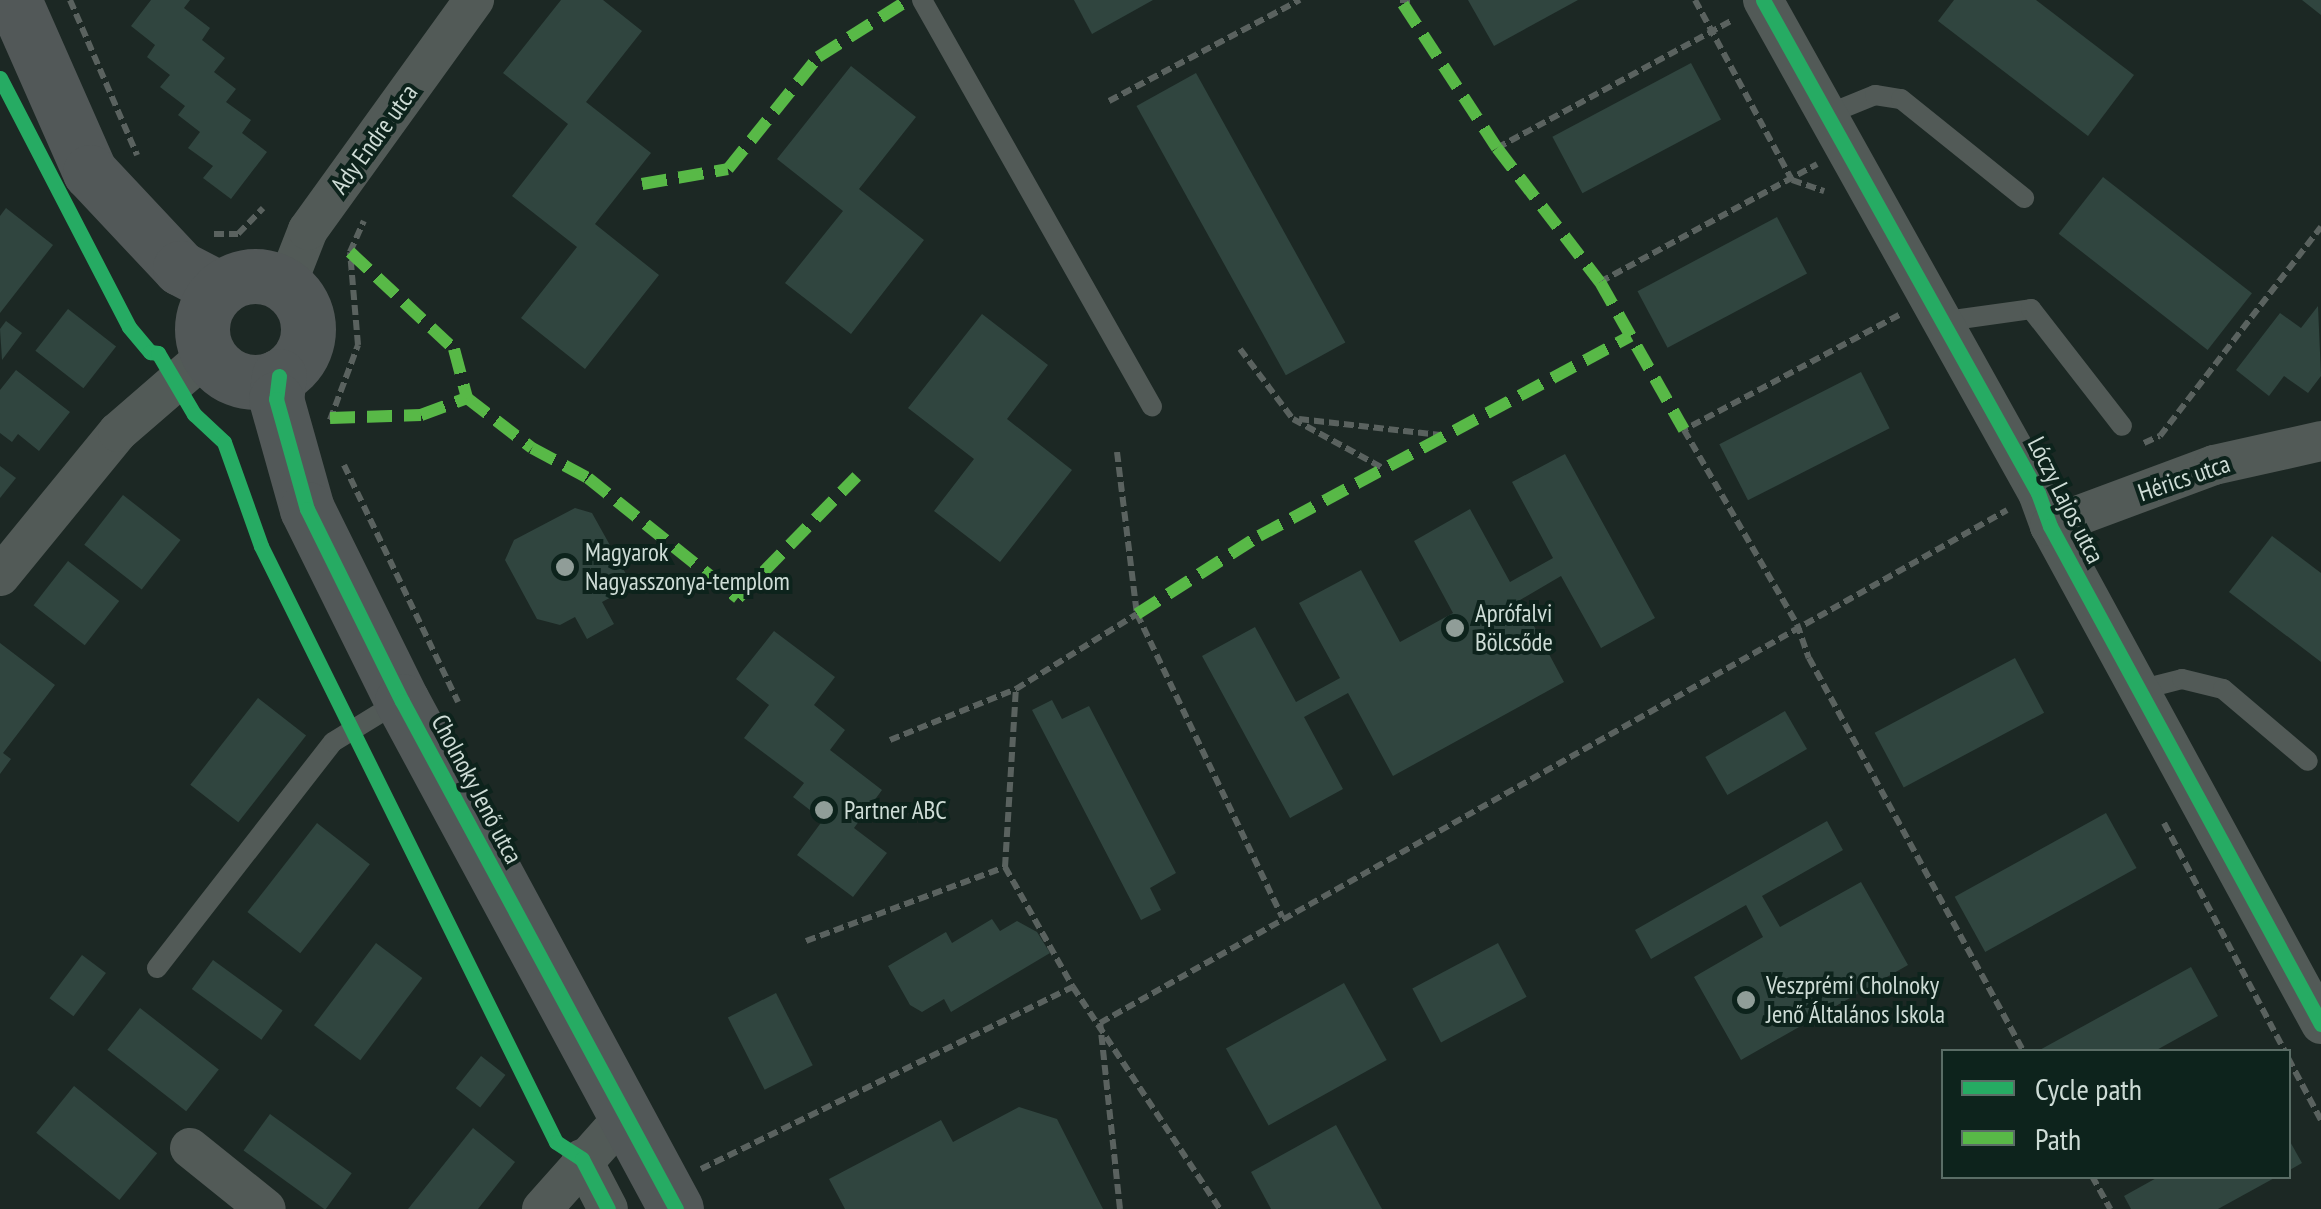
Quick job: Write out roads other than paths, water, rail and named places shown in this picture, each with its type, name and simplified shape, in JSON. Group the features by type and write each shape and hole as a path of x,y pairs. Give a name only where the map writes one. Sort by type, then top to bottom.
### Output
{"street":[{"path":"14,0 90,172 180,268 220,289"},
{"name":"Ady Endre utca","path":"286,286 308,230 474,0"},
{"name":"Lóczy Lajos utca","path":"1764,2 1834,131 1916,319 2027,514 2139,690 2321,1024"},
{"path":"253,276 286,286 306,315 308,333 304,350 279,376 232,376 208,354 204,313 220,289 253,276"},
{"path":"0,576 118,432 208,354"},
{"name":"Cholnoky Jenő utca","path":"279,376 276,399 308,509 402,701 669,1197"},
{"name":"Hérics utca","path":"2027,514 2321,441"},
{"path":"542,1209 582,1159 625,1116"},
{"path":"190,1148 266,1209"},
{"path":"582,1159 608,1209"}],"lane":[{"path":"922,0 1152,407"},
{"path":"1834,131 1875,94 1900,98 2024,198"},
{"path":"1916,319 2030,309 2122,426"},
{"path":"2139,690 2182,679 2223,690 2308,761"},
{"path":"157,968 333,742 402,701"}],"place":[{"name":"Magyarok Nagyasszonya-templom","path":"565,567"},
{"name":"Aprófalvi Bölcsőde","path":"1455,628"},
{"name":"Partner ABC","path":"824,810"},
{"name":"Veszprémi Cholnoky Jenő Általános Iskola","path":"1746,1000"}]}
